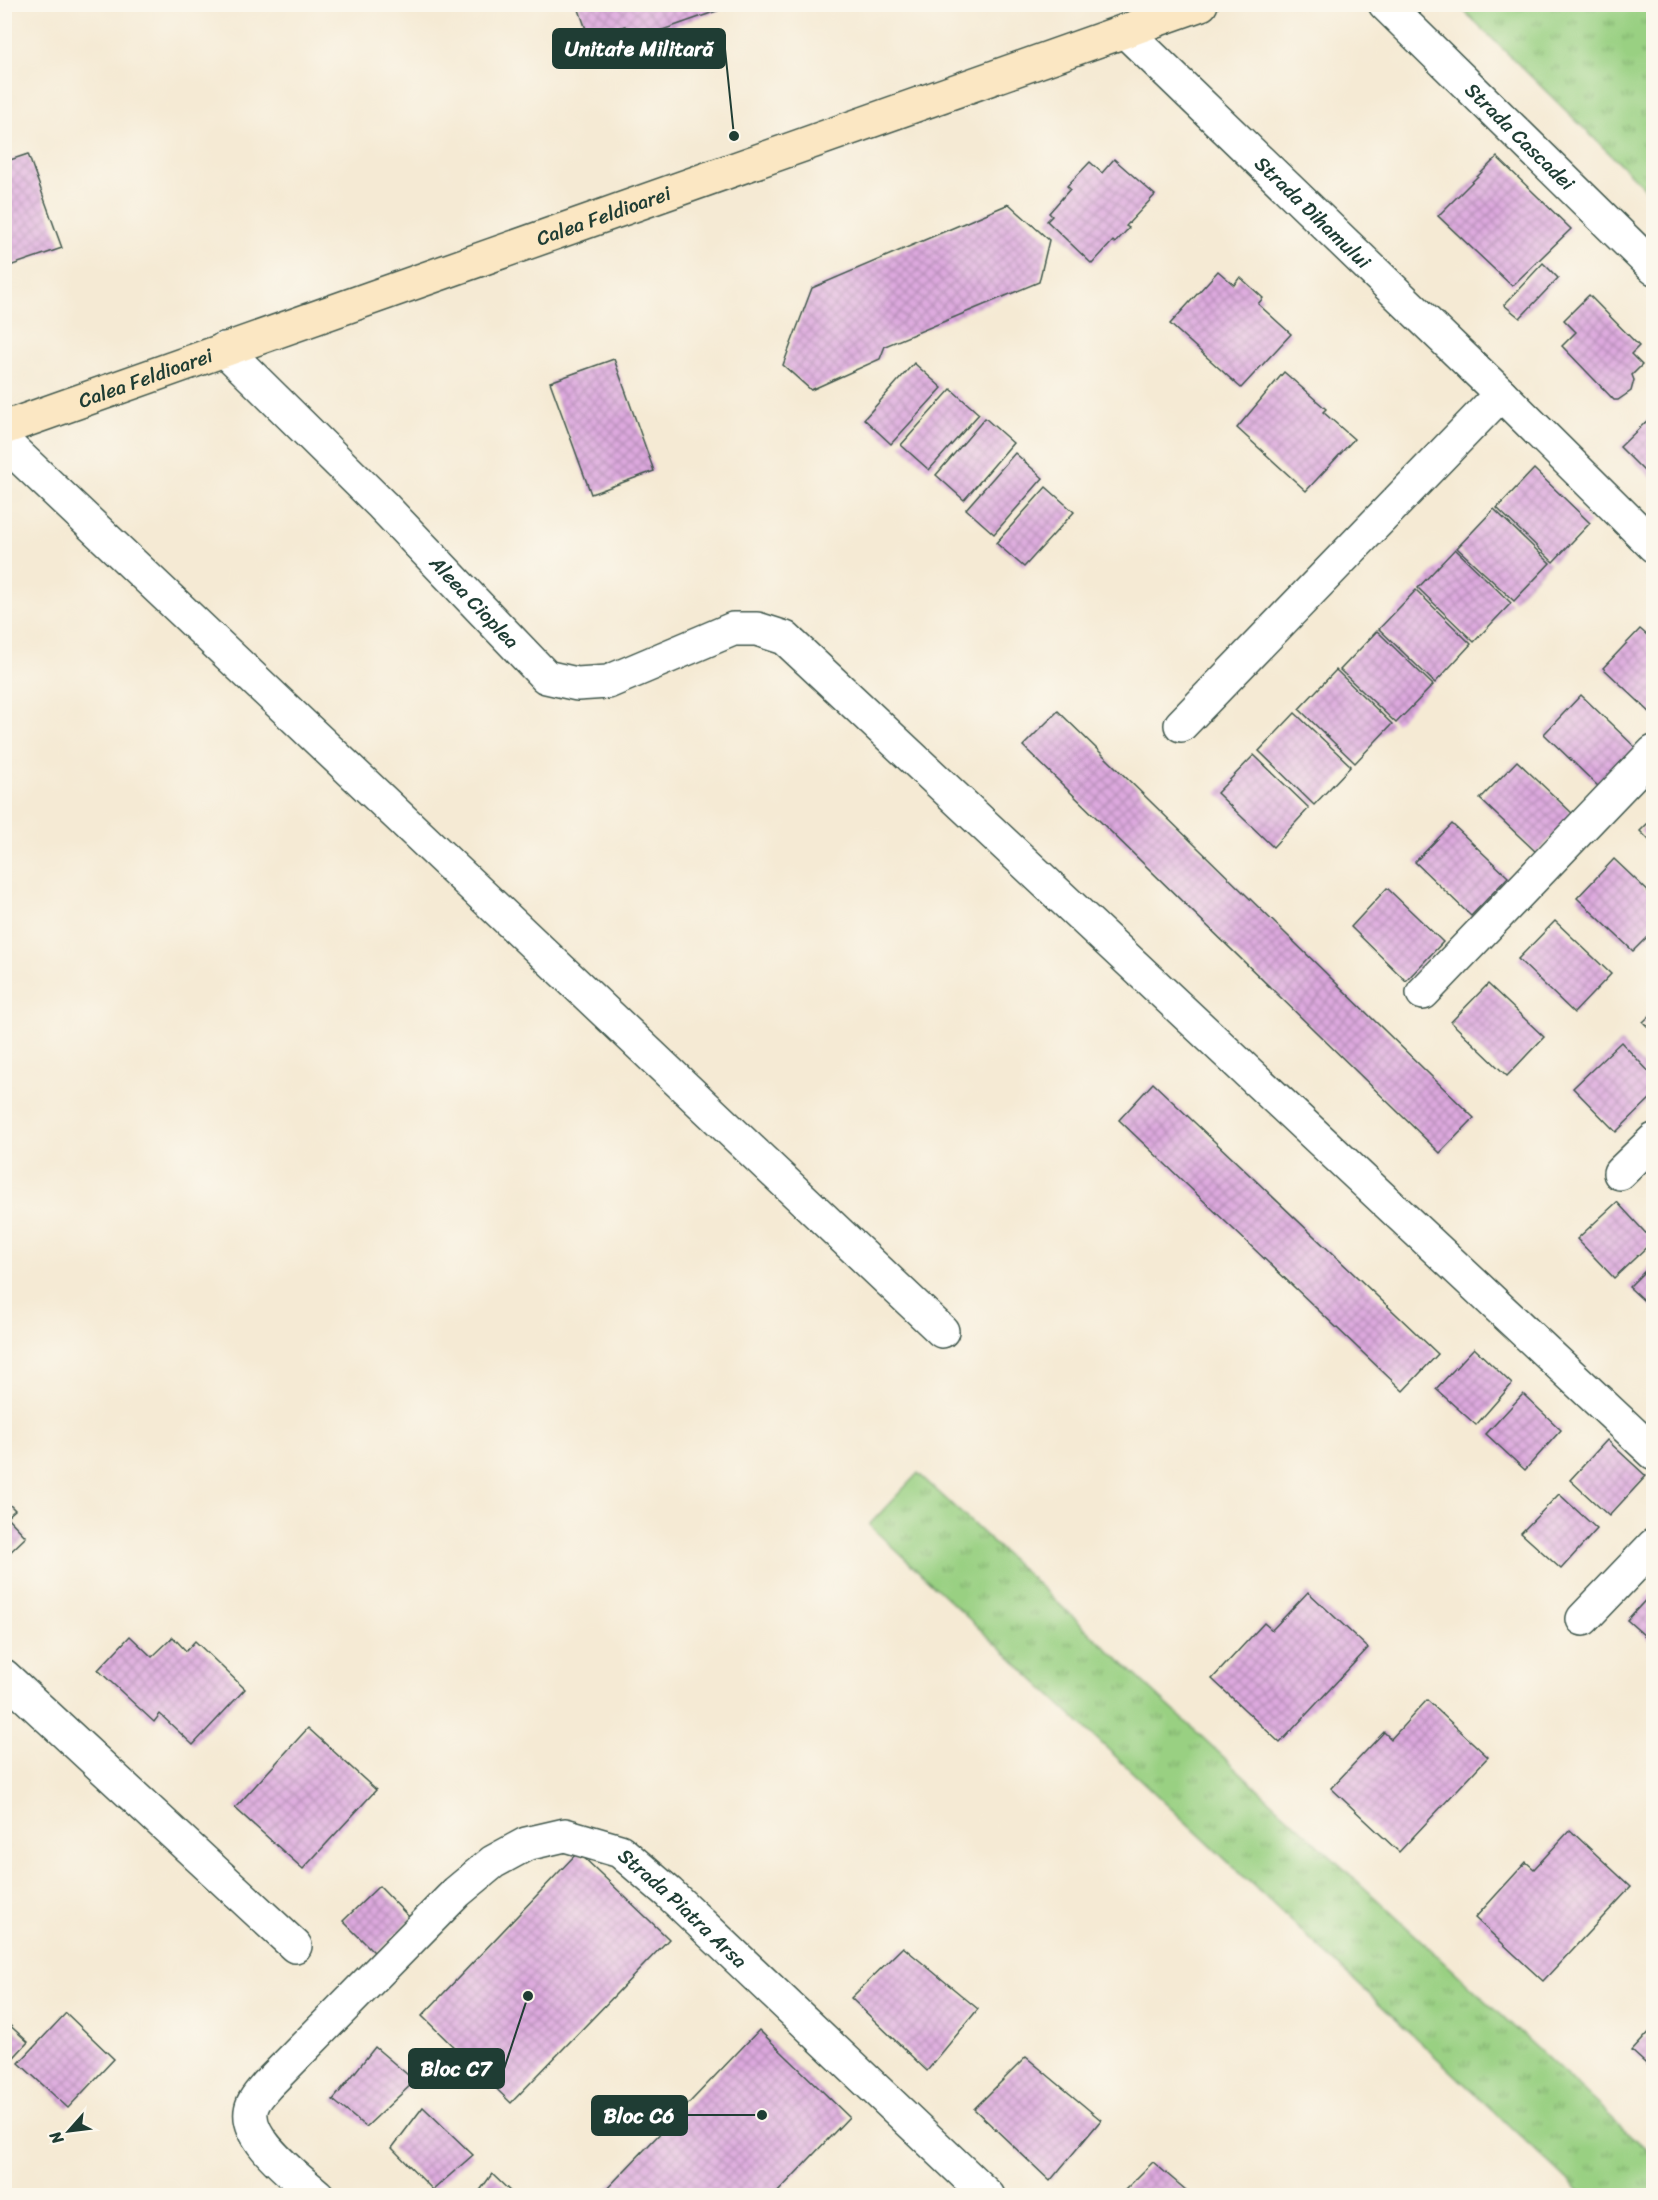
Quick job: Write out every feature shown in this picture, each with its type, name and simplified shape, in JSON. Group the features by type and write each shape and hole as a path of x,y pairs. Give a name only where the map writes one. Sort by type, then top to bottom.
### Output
{"main road":[{"name":"Calea Feldioarei","path":"4,428 1202,4"}],"street":[{"name":"Strada Cascadei","path":"1385,4 1653,268"},
{"name":"Strada Dihamului","path":"1125,31 1501,394 1653,546"},
{"name":"Aleea Cioplea","path":"224,349 382,505 546,677 577,684 608,682 733,628 757,629 785,638 1653,1453"},
{"path":"1181,725 1501,394"},
{"path":"4,442 942,1331"},
{"path":"1423,993 1653,752"},
{"path":"1620,1173 1653,1140"},
{"path":"1583,1619 1653,1545"},
{"path":"4,1676 295,1946"},
{"name":"Strada Piatra Arsa","path":"318,2196 260,2142 252,2124 252,2106 267,2085 457,1892 493,1863 526,1844 565,1835 620,1851 678,1901 988,2196"}],"green space":[{"path":"1458,5 1653,5 1653,196"},
{"path":"918,1473 1653,2156 1653,2195 1583,2195 869,1525"}],"building":[{"path":"577,4 734,5 631,41 625,26 605,33 608,40 592,46"},
{"path":"28,154 62,248 4,268 4,162"},
{"path":"1497,157 1571,229 1512,286 1438,216"},
{"path":"1114,159 1155,195 1126,226 1129,228 1115,243 1113,241 1092,264 1047,221 1052,216 1049,213 1070,189 1067,186 1090,162 1102,173"},
{"path":"1009,204 1049,240 1039,282 885,346 880,359 811,390 783,365 812,288"},
{"path":"1543,263 1558,278 1520,318 1504,305"},
{"path":"1218,271 1234,285 1240,277 1263,298 1258,304 1291,334 1241,388 1170,324"},
{"path":"1589,295 1639,346 1631,354 1642,365 1632,375 1634,380 1631,391 1618,400 1614,400 1562,346 1576,332 1564,320"},
{"path":"614,359 654,471 591,494 550,382"},
{"path":"914,363 942,388 891,444 864,419"},
{"path":"1284,372 1326,409 1323,412 1354,439 1306,491 1237,428"},
{"path":"951,389 979,414 929,470 901,445"},
{"path":"1654,414 1654,481 1620,447"},
{"path":"985,418 1013,443 964,500 936,475"},
{"path":"1015,453 1043,478 994,534 966,509"},
{"path":"1534,469 1590,523 1553,562 1497,508"},
{"path":"1046,487 1074,512 1024,567 996,543"},
{"path":"1494,509 1550,563 1514,601 1457,548"},
{"path":"1455,549 1511,603 1474,642 1418,588"},
{"path":"1416,590 1471,644 1435,683 1379,629"},
{"path":"1640,629 1654,641 1654,716 1603,668"},
{"path":"1377,631 1433,685 1396,723 1340,670"},
{"path":"1336,670 1392,724 1355,763 1299,709"},
{"path":"1581,695 1637,749 1600,788 1544,734"},
{"path":"1058,711 1474,1118 1440,1153 1023,746"},
{"path":"1295,713 1351,766 1314,805 1259,751"},
{"path":"1254,755 1309,808 1273,847 1217,793"},
{"path":"1517,761 1573,814 1537,853 1480,799"},
{"path":"1654,817 1654,845 1640,831"},
{"path":"1452,824 1508,877 1471,916 1415,862"},
{"path":"1614,859 1654,897 1654,930 1633,951 1577,898"},
{"path":"1387,888 1443,942 1406,981 1351,927"},
{"path":"1555,921 1611,974 1574,1013 1518,959"},
{"path":"1488,984 1544,1037 1507,1076 1451,1022"},
{"path":"1654,1012 1654,1033 1643,1022"},
{"path":"1621,1042 1654,1077 1654,1095 1616,1132 1573,1088"},
{"path":"1153,1083 1438,1354 1403,1391 1119,1120"},
{"path":"1617,1202 1653,1241 1614,1278 1577,1239"},
{"path":"1654,1262 1654,1310 1629,1287"},
{"path":"1474,1348 1512,1384 1476,1425 1436,1389"},
{"path":"1523,1394 1561,1430 1525,1470 1486,1434"},
{"path":"1607,1440 1646,1476 1609,1516 1570,1480"},
{"path":"1559,1494 1597,1529 1561,1569 1521,1533"},
{"path":"4,1499 15,1510 7,1517 26,1537 4,1558"},
{"path":"1654,1591 1654,1644 1627,1620"},
{"path":"1308,1592 1368,1648 1280,1743 1212,1679 1264,1623 1272,1630"},
{"path":"130,1636 152,1657 173,1637 186,1651 195,1641 245,1689 193,1745 160,1714 154,1722 98,1670"},
{"path":"1427,1700 1488,1757 1399,1852 1331,1788 1384,1732 1391,1739"},
{"path":"308,1728 376,1790 303,1869 235,1808"},
{"path":"1570,1830 1631,1887 1543,1981 1475,1918 1526,1862 1534,1869"},
{"path":"578,1852 669,1939 511,2103 422,2016"},
{"path":"379,1886 411,1919 376,1954 343,1921"},
{"path":"903,1947 978,2009 927,2071 851,1998"},
{"path":"66,2013 114,2059 68,2108 19,2063"},
{"path":"4,2020 28,2042 4,2068"},
{"path":"1654,2027 1654,2071 1632,2051"},
{"path":"759,2030 849,2117 774,2196 604,2196 602,2194"},
{"path":"375,2047 415,2081 366,2127 333,2100"},
{"path":"1026,2057 1101,2120 1050,2181 974,2109"},
{"path":"423,2107 473,2155 433,2190 392,2148"},
{"path":"1153,2162 1193,2196 1119,2196"},
{"path":"492,2174 515,2196 476,2196"}],"place":[{"name":"Unitate Militară","path":"734,136"},
{"name":"Bloc C7","path":"528,1996"},
{"name":"Bloc C6","path":"762,2115"}]}
